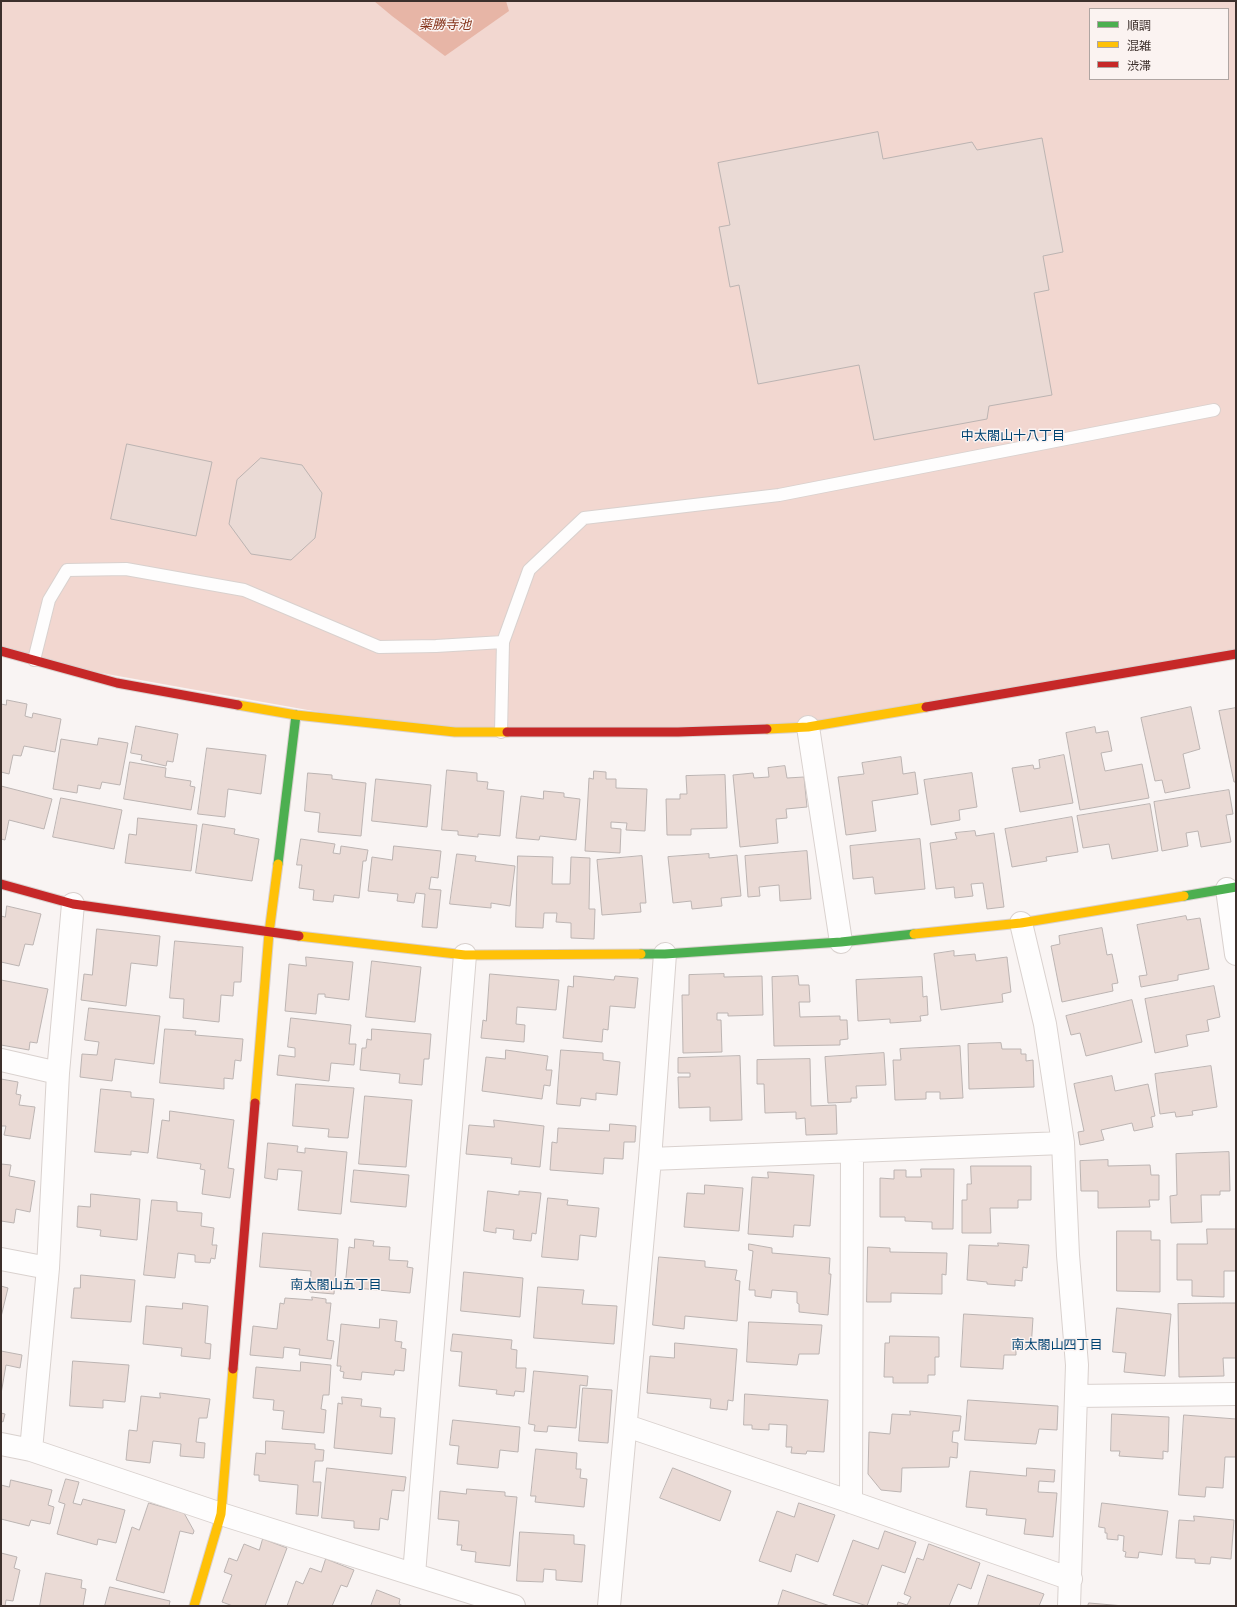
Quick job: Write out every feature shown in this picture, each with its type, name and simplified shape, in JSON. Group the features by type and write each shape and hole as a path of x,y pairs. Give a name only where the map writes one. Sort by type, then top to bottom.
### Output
{"street":[{"path":"1,651 117,683 296,715 455,732 678,732 808,727 1236,654"},
{"path":"194,1606 221,1514 269,933 296,715"},
{"path":"808,727 841,942"},
{"path":"1,884 73,904 269,933 465,955 665,954 841,942 1021,923 1231,888 1236,954"},
{"path":"31,1450 48,1268 58,1073 73,904"},
{"path":"1021,923 1045,1024 1063,1143 1068,1255 1077,1365 1069,1606"},
{"path":"609,1606 627,1426 650,1159 665,954"},
{"path":"414,1574 465,955"},
{"path":"1,1060 58,1073"},
{"path":"650,1159 1063,1143"},
{"path":"851,1502 852,1152"},
{"path":"1,1259 48,1268"},
{"path":"1076,1396 1236,1394"},
{"path":"627,1426 1071,1579"},
{"path":"1,1444 31,1450 221,1514 514,1606"}],"lane":[{"path":"501,732 503,642 529,570 584,518 779,495 1214,410"},
{"path":"34,660 49,600 67,570 126,570 244,590 380,647 436,646 503,642"}],"shaded area":[{"path":"1,1 1236,1 1236,653 802,728 447,735 1,655"}],"water":[{"name":"薬勝寺池","path":"374,1 506,1 509,11 445,56"}],"building":[{"path":"878,132 883,159 972,142 977,150 1042,138 1063,252 1043,256 1049,290 1034,293 1052,395 989,406 987,419 874,440 859,365 758,384 739,285 730,287 719,227 730,225 718,163"},
{"path":"127,444 212,462 196,536 111,519"},
{"path":"261,458 302,465 322,493 315,538 291,560 251,554 229,524 237,480"},
{"path":"7,700 27,704 25,716 32,718 33,713 61,719 55,752 24,746 21,756 13,755 9,774 1,772 1,704 6,705"},
{"path":"1191,707 1200,749 1183,754 1190,788 1165,793 1162,780 1155,781 1141,718"},
{"path":"1236,708 1236,782 1234,782 1219,711"},
{"path":"136,726 178,734 173,762 167,761 166,766 141,760 142,755 131,753"},
{"path":"1095,727 1096,733 1108,731 1112,751 1101,753 1105,771 1142,764 1149,798 1080,810 1066,733"},
{"path":"99,738 128,743 120,785 102,782 100,789 78,785 77,793 53,789 61,739 97,745"},
{"path":"207,748 266,755 261,794 228,789 225,817 198,814"},
{"path":"1064,755 1073,803 1020,812 1012,768 1033,765 1034,769 1040,768 1039,760"},
{"path":"901,757 903,774 915,772 918,794 872,801 876,831 846,835 838,777 864,774 862,763"},
{"path":"130,762 166,768 165,777 191,781 190,786 195,787 191,810 124,799"},
{"path":"785,766 787,778 804,777 807,807 786,809 787,818 776,819 778,843 740,847 733,775 753,773 754,778 769,777 768,768"},
{"path":"447,770 477,773 477,781 488,782 487,789 504,791 500,836 478,834 478,837 458,835 458,831 442,830"},
{"path":"594,771 606,772 606,779 616,779 616,788 647,789 645,831 626,830 627,823 611,822 611,828 621,829 620,853 585,851 589,778 593,779"},
{"path":"308,773 332,775 332,779 366,783 361,836 318,832 320,813 305,811"},
{"path":"972,773 977,807 959,810 960,820 931,825 924,780"},
{"path":"725,775 727,828 691,829 691,835 667,835 666,799 680,799 680,794 687,794 686,776"},
{"path":"376,779 431,785 427,827 372,821"},
{"path":"1,786 52,799 44,829 9,820 5,840 1,839"},
{"path":"1229,790 1233,814 1226,815 1231,842 1201,847 1198,831 1186,833 1188,846 1162,851 1154,802"},
{"path":"544,791 564,793 564,797 580,799 576,840 540,836 539,840 516,838 521,796 543,799"},
{"path":"61,798 122,810 114,849 53,837"},
{"path":"1150,804 1158,851 1112,859 1109,844 1083,848 1077,816"},
{"path":"1072,817 1078,852 1046,857 1047,861 1012,867 1005,829"},
{"path":"138,818 197,825 191,871 125,863 129,834 136,835"},
{"path":"203,824 235,829 234,834 259,839 252,881 196,873"},
{"path":"975,831 976,836 994,833 1004,907 987,909 983,883 971,884 973,896 955,898 954,887 936,889 930,843 957,839 955,833"},
{"path":"301,839 335,844 333,853 340,854 341,846 368,850 366,861 363,861 359,898 334,895 333,902 313,900 314,890 299,888 302,865 297,865"},
{"path":"920,839 925,889 875,894 873,877 853,879 850,846"},
{"path":"394,846 441,851 438,878 431,877 429,889 441,890 437,928 422,927 425,894 416,893 414,903 397,901 398,894 368,891 372,857 392,860"},
{"path":"807,851 811,899 780,901 779,885 759,887 760,896 748,897 745,856"},
{"path":"457,854 476,856 475,861 515,866 510,906 491,903 491,908 450,904"},
{"path":"709,854 709,858 737,855 741,896 721,898 722,906 692,909 691,901 673,903 668,857"},
{"path":"518,856 553,857 552,884 570,884 571,857 590,858 589,909 595,909 594,939 571,938 571,923 556,922 557,913 544,913 543,928 516,927"},
{"path":"642,856 646,903 640,903 641,912 602,915 597,860"},
{"path":"7,906 41,914 33,945 25,944 19,966 1,962 1,916 5,917"},
{"path":"1186,916 1187,920 1200,918 1209,969 1178,975 1178,980 1141,987 1139,976 1147,975 1137,925"},
{"path":"1102,928 1107,955 1112,954 1118,983 1112,984 1113,991 1062,1002 1051,946 1060,944 1059,936"},
{"path":"97,929 160,936 157,966 131,963 126,1006 81,1000 84,974 92,975"},
{"path":"175,941 243,947 241,982 234,982 233,996 221,995 219,1022 183,1018 184,999 170,998"},
{"path":"954,951 954,956 975,954 976,961 1007,957 1011,992 1002,994 1003,1002 941,1010 934,954"},
{"path":"306,957 353,962 349,1000 325,997 325,994 318,994 316,1014 285,1011 289,964 306,966"},
{"path":"372,961 421,967 415,1022 366,1017"},
{"path":"490,974 559,980 556,1010 517,1007 516,1024 525,1025 524,1042 481,1038 483,1020 486,1021"},
{"path":"724,974 724,977 762,976 763,1015 728,1016 728,1013 717,1013 717,1020 721,1020 722,1052 683,1053 682,995 689,995 689,975"},
{"path":"574,976 614,980 615,976 638,978 635,1008 610,1006 608,1030 603,1029 602,1042 563,1038 568,986 573,987"},
{"path":"798,976 799,985 809,985 810,1002 799,1002 800,1017 840,1016 840,1020 847,1020 848,1039 840,1040 840,1045 774,1046 772,977"},
{"path":"922,977 923,997 927,996 928,1015 920,1016 921,1021 890,1023 890,1019 858,1021 856,980"},
{"path":"1,980 48,989 37,1043 30,1042 29,1050 1,1045"},
{"path":"1214,986 1220,1017 1207,1020 1209,1031 1186,1035 1188,1046 1155,1053 1145,999"},
{"path":"1132,1000 1142,1042 1086,1056 1080,1033 1071,1035 1066,1016"},
{"path":"89,1008 160,1016 154,1064 115,1059 112,1081 80,1077 82,1054 97,1055 99,1042 85,1040"},
{"path":"291,1018 351,1025 349,1044 356,1044 354,1065 331,1063 329,1081 277,1075 279,1055 295,1057 295,1048 288,1047"},
{"path":"165,1029 196,1031 195,1035 243,1039 241,1061 235,1060 233,1079 224,1078 224,1089 160,1083"},
{"path":"372,1029 431,1034 429,1059 424,1059 422,1085 399,1083 400,1074 360,1070 362,1048 366,1048 367,1039 371,1040"},
{"path":"1001,1043 1002,1049 1021,1049 1021,1054 1026,1054 1026,1061 1033,1060 1034,1087 969,1089 968,1044"},
{"path":"960,1046 963,1098 940,1099 940,1092 926,1092 926,1099 895,1100 893,1060 901,1060 900,1049"},
{"path":"506,1050 548,1056 546,1070 552,1070 550,1086 544,1085 542,1099 482,1091 486,1057 505,1059"},
{"path":"561,1050 603,1053 603,1060 620,1062 617,1095 596,1093 596,1100 581,1098 580,1106 557,1104"},
{"path":"884,1053 886,1085 856,1086 857,1098 851,1098 851,1102 828,1103 825,1057"},
{"path":"740,1056 742,1120 710,1121 710,1107 679,1108 678,1077 690,1077 690,1073 678,1073 678,1058"},
{"path":"810,1059 811,1106 836,1105 837,1134 806,1135 805,1118 796,1119 796,1112 765,1113 764,1084 757,1084 757,1060"},
{"path":"1211,1066 1217,1107 1192,1111 1193,1115 1176,1117 1175,1112 1160,1114 1155,1074"},
{"path":"1112,1076 1115,1091 1148,1084 1155,1116 1151,1117 1153,1127 1134,1131 1132,1123 1101,1130 1104,1140 1080,1145 1078,1132 1084,1131 1074,1084"},
{"path":"1,1079 18,1082 16,1094 21,1095 19,1105 35,1107 30,1139 4,1135 6,1126 1,1126"},
{"path":"296,1084 354,1088 348,1138 328,1137 329,1129 293,1126"},
{"path":"101,1089 131,1092 131,1097 154,1099 148,1153 131,1151 131,1155 95,1152"},
{"path":"365,1096 412,1100 406,1167 359,1164"},
{"path":"170,1111 234,1120 228,1168 234,1169 230,1198 202,1194 205,1170 200,1169 201,1164 157,1158 162,1120 169,1121"},
{"path":"494,1120 544,1126 540,1167 511,1164 512,1158 466,1154 469,1125 494,1127"},
{"path":"610,1124 636,1126 635,1142 624,1142 623,1159 604,1158 603,1174 550,1170 552,1142 557,1143 558,1128 609,1131"},
{"path":"268,1143 298,1146 297,1152 305,1153 305,1148 347,1152 341,1214 298,1210 302,1171 278,1169 277,1180 265,1178"},
{"path":"1229,1152 1230,1191 1220,1191 1220,1195 1201,1195 1202,1222 1171,1223 1170,1196 1177,1195 1176,1154"},
{"path":"1108,1160 1108,1166 1150,1165 1151,1175 1159,1175 1159,1200 1149,1200 1150,1207 1098,1208 1098,1191 1081,1191 1080,1161"},
{"path":"1,1164 11,1165 9,1176 35,1181 30,1212 16,1209 14,1223 1,1221"},
{"path":"971,1166 1031,1166 1031,1200 1018,1200 1018,1208 990,1208 991,1233 962,1233 962,1200 967,1200 967,1184 971,1184"},
{"path":"921,1169 954,1169 953,1229 932,1229 932,1222 905,1221 905,1217 880,1217 880,1178 894,1179 894,1170 906,1170 906,1177 921,1177"},
{"path":"354,1170 409,1175 406,1207 351,1202"},
{"path":"768,1172 814,1175 810,1226 794,1225 793,1237 748,1234 752,1177 768,1178"},
{"path":"705,1185 743,1188 739,1231 684,1227 687,1193 704,1194"},
{"path":"488,1191 519,1195 519,1191 541,1193 536,1234 532,1233 531,1241 513,1239 514,1230 496,1228 496,1233 484,1231"},
{"path":"91,1194 140,1199 137,1240 100,1236 101,1230 77,1227 78,1206 90,1207"},
{"path":"548,1198 568,1200 567,1205 599,1208 596,1237 580,1235 578,1260 542,1257"},
{"path":"152,1200 177,1202 177,1211 202,1213 201,1226 214,1228 212,1245 217,1245 215,1259 211,1258 210,1263 195,1262 195,1255 178,1253 175,1278 144,1275"},
{"path":"1207,1229 1236,1229 1236,1271 1224,1271 1224,1297 1192,1296 1192,1280 1177,1280 1177,1244 1207,1244"},
{"path":"1117,1231 1151,1231 1151,1240 1160,1240 1160,1292 1117,1291"},
{"path":"263,1233 338,1239 334,1294 310,1292 311,1271 260,1267"},
{"path":"355,1239 374,1241 373,1246 390,1247 389,1260 408,1261 407,1267 413,1268 410,1293 345,1287 349,1247 354,1248"},
{"path":"998,1243 1029,1245 1027,1268 1023,1267 1022,1281 1015,1280 1015,1286 987,1284 987,1282 967,1280 969,1245 998,1246"},
{"path":"749,1244 772,1248 772,1253 830,1258 829,1274 831,1274 828,1315 799,1312 797,1292 772,1290 771,1298 755,1296 755,1290 749,1290 753,1251 749,1250"},
{"path":"868,1247 890,1248 890,1252 947,1253 946,1275 942,1274 942,1294 891,1293 891,1302 867,1302"},
{"path":"659,1257 705,1261 705,1267 737,1270 735,1280 740,1281 737,1321 685,1316 684,1329 653,1325"},
{"path":"464,1272 523,1278 520,1317 461,1311"},
{"path":"81,1275 135,1280 131,1322 71,1318 74,1288 80,1288"},
{"path":"1,1286 8,1288 1,1317"},
{"path":"538,1287 584,1290 582,1304 617,1306 614,1344 534,1338"},
{"path":"312,1297 326,1299 326,1303 331,1303 327,1340 334,1341 331,1359 299,1355 300,1349 284,1347 283,1358 250,1355 253,1326 277,1329 280,1303 284,1304 285,1298 312,1300"},
{"path":"183,1303 208,1306 205,1343 211,1344 210,1359 181,1356 182,1348 143,1344 146,1306 182,1309"},
{"path":"1236,1303 1236,1358 1223,1358 1224,1376 1179,1377 1178,1304"},
{"path":"1117,1308 1171,1314 1165,1376 1124,1372 1126,1353 1113,1352"},
{"path":"964,1314 1033,1318 1031,1349 1016,1347 1016,1355 1004,1355 1003,1369 961,1367"},
{"path":"380,1319 397,1321 395,1341 402,1342 401,1348 406,1349 404,1371 395,1370 394,1375 362,1372 361,1380 343,1378 344,1372 340,1371 341,1366 337,1366 341,1324 379,1328"},
{"path":"749,1322 822,1325 819,1354 799,1354 797,1365 747,1362"},
{"path":"453,1334 512,1340 511,1349 517,1350 516,1368 526,1368 524,1392 515,1391 514,1396 496,1394 497,1390 459,1386 462,1352 451,1351"},
{"path":"890,1336 939,1337 939,1357 935,1357 935,1375 928,1375 928,1383 893,1383 893,1377 884,1377 885,1343 889,1343"},
{"path":"675,1343 737,1349 733,1401 728,1400 727,1410 710,1408 711,1399 647,1393 650,1356 674,1358"},
{"path":"1,1351 22,1355 20,1368 6,1365 1,1394"},
{"path":"73,1361 129,1365 125,1402 103,1400 103,1408 70,1406"},
{"path":"301,1362 331,1365 329,1395 323,1395 321,1409 326,1410 324,1433 282,1429 284,1411 273,1410 274,1400 253,1398 256,1367 300,1371"},
{"path":"534,1371 588,1376 587,1386 580,1385 576,1428 548,1426 547,1432 534,1431 535,1425 529,1424"},
{"path":"583,1388 612,1390 608,1443 579,1441"},
{"path":"160,1393 210,1399 207,1418 199,1418 196,1442 205,1443 204,1458 180,1456 181,1444 153,1441 150,1463 126,1460 129,1430 137,1431 141,1396 160,1398"},
{"path":"745,1394 828,1400 824,1452 807,1451 806,1454 791,1453 792,1447 786,1447 787,1425 769,1424 769,1430 752,1429 752,1425 744,1425"},
{"path":"342,1397 362,1399 361,1406 381,1408 380,1417 395,1418 392,1454 334,1448 338,1403 342,1404"},
{"path":"968,1400 1058,1406 1057,1430 1039,1429 1036,1444 965,1440"},
{"path":"910,1411 961,1416 959,1431 953,1431 952,1442 958,1443 957,1458 950,1457 949,1467 902,1468 901,1492 881,1490 868,1474 869,1432 890,1434 892,1414 910,1415"},
{"path":"1,1413 5,1414 3,1422 1,1421"},
{"path":"1112,1414 1169,1417 1168,1452 1163,1451 1163,1459 1119,1456 1120,1451 1111,1451"},
{"path":"1184,1415 1236,1419 1236,1457 1225,1457 1223,1488 1206,1487 1205,1497 1179,1495"},
{"path":"453,1420 520,1427 518,1452 500,1450 498,1468 457,1464 459,1446 450,1445"},
{"path":"266,1441 315,1444 315,1449 324,1450 323,1461 315,1461 313,1482 321,1482 318,1516 296,1514 298,1485 259,1481 259,1475 254,1475 256,1453 265,1454"},
{"path":"536,1449 577,1453 576,1469 581,1469 580,1478 587,1479 584,1507 535,1502 536,1496 531,1496"},
{"path":"327,1468 406,1477 404,1491 392,1490 388,1520 380,1518 379,1530 354,1528 354,1521 322,1518"},
{"path":"673,1468 731,1491 720,1521 660,1498"},
{"path":"1027,1468 1055,1470 1054,1482 1039,1481 1038,1492 1057,1493 1053,1537 1024,1534 1026,1519 986,1515 987,1509 966,1507 970,1471 1026,1476"},
{"path":"66,1479 79,1482 73,1503 81,1505 83,1499 125,1510 116,1543 98,1539 97,1545 57,1534 65,1504 59,1502"},
{"path":"11,1480 52,1490 48,1505 54,1507 50,1524 31,1520 29,1526 1,1519 1,1485 9,1487"},
{"path":"467,1489 505,1492 505,1496 517,1497 510,1566 475,1562 476,1552 461,1550 462,1545 457,1545 459,1521 438,1519 440,1491 466,1494"},
{"path":"149,1503 184,1513 194,1531 193,1534 180,1531 164,1593 116,1580 132,1527 139,1530"},
{"path":"799,1503 835,1515 818,1562 796,1554 791,1572 759,1561 777,1511 794,1517"},
{"path":"1102,1503 1168,1511 1162,1555 1139,1552 1138,1558 1125,1557 1126,1552 1123,1551 1124,1536 1118,1535 1118,1540 1107,1539 1105,1528 1099,1527"},
{"path":"1194,1516 1234,1520 1231,1559 1211,1557 1210,1564 1195,1563 1195,1559 1176,1558 1179,1520 1194,1521"},
{"path":"885,1531 916,1542 905,1573 882,1565 867,1606 833,1595 853,1540 878,1549"},
{"path":"520,1532 574,1535 574,1544 585,1545 582,1582 556,1580 556,1570 544,1569 543,1582 517,1581"},
{"path":"263,1539 287,1548 265,1606 233,1606 222,1602 232,1575 224,1572 229,1558 237,1561 244,1544 259,1550"},
{"path":"929,1544 980,1563 971,1589 958,1584 949,1606 897,1606 898,1602 907,1605 911,1597 904,1594 917,1558 923,1560"},
{"path":"1,1553 17,1557 14,1568 20,1570 13,1601 6,1600 5,1606 1,1606"},
{"path":"326,1559 354,1570 347,1587 341,1585 332,1606 287,1606 296,1581 303,1584 310,1568 321,1572"},
{"path":"46,1573 82,1580 81,1588 86,1589 83,1606 40,1606"},
{"path":"988,1575 1044,1594 1039,1606 978,1606"},
{"path":"110,1587 170,1601 169,1606 105,1606"},
{"path":"377,1590 400,1599 399,1604 403,1606 371,1606"},
{"path":"783,1590 830,1606 778,1606"},
{"path":"1089,1603 1124,1606 1088,1606"}],"traffic: fast":[{"path":"278,864 296,715"},
{"path":"1184,896 1236,887"},
{"path":"641,954 665,954 841,942 914,934"}],"traffic: slow":[{"path":"238,705 296,715 455,732 507,732"},
{"path":"767,729 808,727 926,707"},
{"path":"255,1103 269,933 278,864"},
{"path":"914,934 1021,923 1184,896"},
{"path":"299,936 465,955 641,954"},
{"path":"194,1606 221,1514 233,1369"}],"traffic: jam":[{"path":"1,651 117,683 238,705"},
{"path":"926,707 1236,654"},
{"path":"507,732 678,732 767,729"},
{"path":"1,884 73,904 299,936"},
{"path":"233,1369 255,1103"}],"district":[{"name":"中太閤山十八丁目","path":"1013,436"},
{"name":"南太閤山五丁目","path":"336,1285"},
{"name":"南太閤山四丁目","path":"1057,1345"}]}
